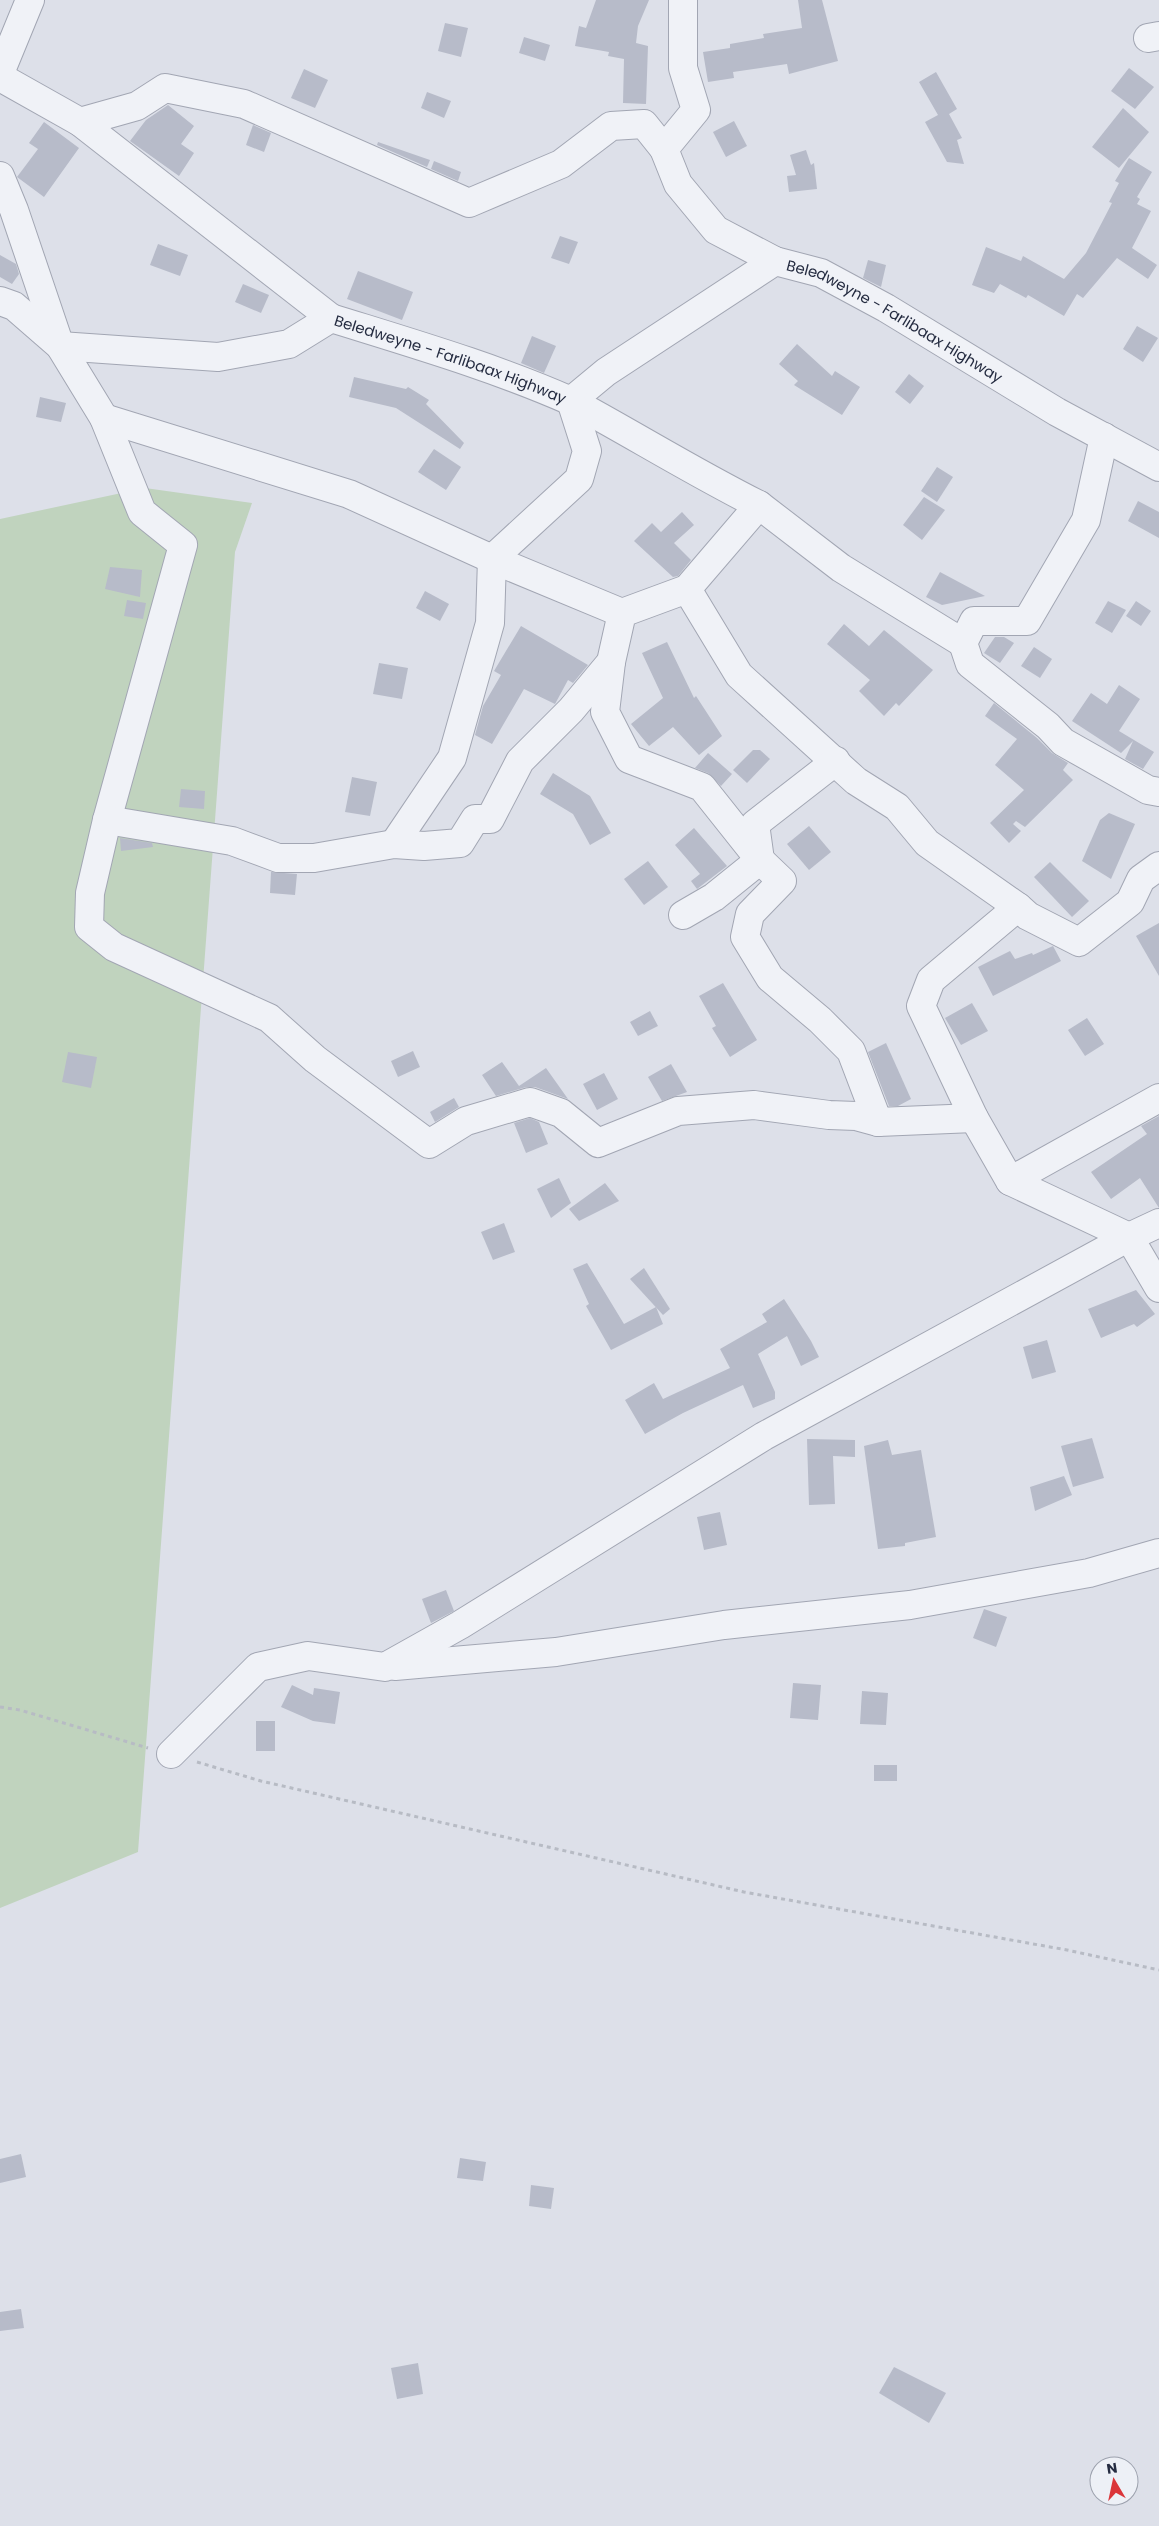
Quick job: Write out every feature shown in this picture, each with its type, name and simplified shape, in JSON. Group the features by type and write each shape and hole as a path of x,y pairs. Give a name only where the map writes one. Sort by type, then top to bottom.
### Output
{"street":[{"path":"0,73 30,0"},
{"path":"664,149 696,110 683,68 683,0"},
{"path":"0,77 80,122 331,318"},
{"path":"80,122 137,106 166,88 244,104 469,203 561,164 610,126 644,124 664,149 678,184 716,230 776,261"},
{"path":"0,176 14,210 60,346 104,418 142,512 183,545 107,820 90,893 89,927 114,947 268,1018 316,1059 430,1144 466,1121 530,1102 561,1113 598,1143 678,1112 754,1105 829,1115 856,1116 878,1122 974,1118"},
{"name":"Beledweyne - Farlibaax Highway","path":"60,346 218,357 289,344 331,318 542,388 570,401 606,372 776,261 821,273 886,308 1057,412 1159,467"},
{"path":"0,302 14,306 60,346"},
{"path":"570,401 667,453 710,480 759,505 841,568 963,643 970,664 1048,726 1063,742 1148,790 1159,792"},
{"path":"394,844 452,758 490,623 492,559 579,479 587,451 570,401"},
{"path":"104,418 349,494 492,559 622,613 687,589 759,505"},
{"path":"963,643 974,621 1027,621 1086,520 1104,437"},
{"path":"687,589 739,675 856,780 897,807 927,843 1028,916 1079,942 1130,902 1141,879 1159,866"},
{"path":"622,613 611,662 604,712 629,759 702,788 760,860 782,881 750,914 745,937 770,978 820,1020 851,1051 878,1122"},
{"path":"107,820 232,841 278,858 314,858 394,844 424,846 460,843 475,819 490,819 520,761 571,710 611,662"},
{"path":"760,860 755,824 836,761"},
{"path":"684,915 714,897 760,860"},
{"path":"1018,907 931,980 921,1006 974,1118 1010,1181 1129,1237 1159,1288"},
{"path":"1010,1181 1159,1098"},
{"path":"384,1667 460,1625 764,1436 1129,1237 1159,1223"},
{"path":"171,1754 258,1667 308,1656 384,1667 556,1652 724,1626 910,1605 1089,1574 1159,1553"}],"path":[{"path":"0,1707 20,1710 261,1781 744,1892 1067,1950 1159,1970"}],"green space":[{"path":"145,488 252,503 235,552 138,1852 0,1908 0,519"}],"building":[{"path":"596,0 649,0 638,26 636,43 648,46 646,104 623,103 624,59 608,56 609,52 575,46 579,26 586,28"},
{"path":"798,0 822,0 838,61 789,74 787,64 733,72 734,78 708,82 703,52 730,48 730,44 764,38 763,34 802,28"},
{"path":"445,23 468,28 461,57 438,51"},
{"path":"524,37 550,45 545,61 519,53"},
{"path":"1129,68 1154,87 1135,109 1111,91"},
{"path":"304,69 328,80 315,108 291,98"},
{"path":"936,72 957,109 949,114 962,138 957,140 964,164 947,162 925,122 938,115 919,82"},
{"path":"427,92 451,101 444,118 421,108"},
{"path":"168,105 194,126 181,144 194,153 179,176 130,141 146,120"},
{"path":"1123,108 1149,132 1119,168 1092,147"},
{"path":"734,121 747,146 726,157 713,132"},
{"path":"44,122 79,148 44,197 17,177 38,149 29,143"},
{"path":"253,125 271,133 264,152 246,145"},
{"path":"378,142 430,160 427,167 377,145"},
{"path":"806,150 811,165 814,163 817,189 789,192 787,176 796,175 790,155"},
{"path":"1129,158 1152,172 1137,197 1140,199 1137,204 1151,211 1132,248 1157,265 1148,279 1117,258 1083,298 1077,294 1064,316 1028,295 1026,298 1000,284 994,293 972,285 986,247 1021,261 1023,256 1064,279 1086,253 1112,203 1109,202 1119,183 1115,181"},
{"path":"434,161 461,172 458,181 431,169"},
{"path":"560,236 578,242 569,264 551,258"},
{"path":"158,244 188,255 180,276 150,265"},
{"path":"0,255 16,264 19,274 12,284 0,277"},
{"path":"868,260 886,265 881,287 863,278"},
{"path":"358,271 413,292 402,320 347,299"},
{"path":"243,284 269,295 261,313 235,302"},
{"path":"1137,326 1158,338 1143,362 1123,349"},
{"path":"532,336 556,346 544,373 521,363"},
{"path":"797,344 832,376 835,371 860,387 842,415 794,385 798,381 779,364"},
{"path":"909,374 924,386 910,404 895,392"},
{"path":"354,377 406,389 408,387 429,400 426,404 464,443 460,449 396,408 349,397"},
{"path":"40,397 66,403 61,422 36,417"},
{"path":"434,449 461,467 446,490 418,472"},
{"path":"937,467 953,477 937,502 921,491"},
{"path":"924,497 945,510 922,540 903,525"},
{"path":"1138,501 1159,512 1159,538 1128,521"},
{"path":"682,512 694,525 674,543 691,560 678,576 673,577 634,541 652,523 661,532"},
{"path":"110,567 142,570 140,597 105,589"},
{"path":"940,572 985,596 942,605 926,597"},
{"path":"425,591 449,604 440,621 416,608"},
{"path":"127,600 146,603 143,619 124,616"},
{"path":"1108,601 1126,610 1112,633 1095,623"},
{"path":"1136,601 1151,611 1141,626 1126,616"},
{"path":"844,624 869,646 884,630 933,670 899,706 896,703 884,716 859,691 870,680 827,644"},
{"path":"521,626 588,665 573,683 568,680 555,704 524,689 492,744 475,735 483,706 501,675 494,671"},
{"path":"995,637 1004,637 1014,643 1000,663 984,653"},
{"path":"667,642 694,698 696,696 722,736 699,755 673,727 649,746 631,724 663,698 642,653"},
{"path":"1034,647 1052,659 1040,678 1021,666"},
{"path":"379,663 408,668 402,699 373,694"},
{"path":"1119,685 1140,699 1119,731 1154,752 1143,769 1125,759 1133,741 1121,753 1072,721 1091,693 1107,704"},
{"path":"994,703 1037,738 1052,753 1068,763 1063,770 1073,780 1025,827 1016,821 1013,824 1021,831 1009,843 990,823 1024,790 995,765 1017,739 985,716"},
{"path":"753,750 760,750 770,759 747,783 733,770"},
{"path":"708,753 732,774 721,786 708,773 695,768"},
{"path":"553,773 590,796 611,833 590,845 573,814 540,794"},
{"path":"352,777 377,782 370,816 345,812"},
{"path":"181,789 205,791 204,809 179,807"},
{"path":"1109,813 1135,824 1111,879 1082,861 1100,820"},
{"path":"809,826 831,852 809,870 787,844"},
{"path":"694,828 727,866 697,889 691,881 700,874 675,845"},
{"path":"120,838 152,843 153,847 121,851"},
{"path":"648,861 668,887 644,905 624,879"},
{"path":"1050,862 1089,901 1072,917 1034,877"},
{"path":"271,872 297,874 295,895 270,893"},
{"path":"1159,923 1159,976 1136,936"},
{"path":"1053,946 1061,961 993,996 978,967 1010,951 1015,959 1032,953 1033,955"},
{"path":"723,983 757,1040 730,1057 712,1028 716,1026 699,996"},
{"path":"972,1003 988,1031 961,1045 945,1018"},
{"path":"650,1011 658,1026 638,1036 630,1022"},
{"path":"1087,1018 1104,1044 1085,1056 1068,1030"},
{"path":"886,1043 911,1099 898,1106 889,1106 868,1052"},
{"path":"413,1051 420,1067 398,1077 391,1061"},
{"path":"68,1052 97,1057 91,1088 62,1082"},
{"path":"502,1062 519,1086 546,1068 568,1099 535,1087 526,1087 496,1096 482,1075"},
{"path":"671,1064 687,1092 662,1101 648,1077"},
{"path":"604,1073 618,1099 597,1110 583,1084"},
{"path":"454,1098 459,1107 435,1122 430,1112"},
{"path":"1159,1116 1159,1208 1140,1178 1111,1199 1091,1172 1147,1134 1141,1126"},
{"path":"530,1118 539,1122 548,1144 526,1153 514,1123"},
{"path":"559,1178 571,1203 551,1218 537,1189"},
{"path":"605,1183 619,1201 579,1221 569,1209"},
{"path":"504,1223 515,1252 493,1260 481,1232"},
{"path":"587,1263 624,1324 656,1307 663,1324 611,1350 586,1306 589,1304 573,1269"},
{"path":"644,1268 670,1309 663,1315 630,1279"},
{"path":"1136,1290 1155,1314 1137,1327 1134,1324 1101,1338 1088,1309"},
{"path":"784,1299 819,1357 801,1366 787,1336 758,1354 775,1392 775,1399 753,1408 743,1385 683,1413 645,1434 625,1400 654,1383 663,1399 730,1368 720,1349 767,1322 762,1314"},
{"path":"1047,1340 1056,1372 1032,1379 1023,1347"},
{"path":"1092,1438 1104,1478 1073,1487 1061,1446"},
{"path":"807,1439 855,1440 855,1457 833,1456 835,1504 809,1505"},
{"path":"888,1440 892,1455 921,1450 936,1537 905,1543 905,1546 878,1549 864,1446"},
{"path":"1064,1476 1072,1495 1035,1511 1030,1487"},
{"path":"720,1512 727,1545 704,1550 697,1517"},
{"path":"446,1590 454,1611 431,1623 422,1599"},
{"path":"984,1609 1007,1617 996,1647 973,1638"},
{"path":"793,1683 821,1685 818,1720 790,1718"},
{"path":"292,1685 313,1695 314,1688 340,1692 335,1724 313,1721 281,1707"},
{"path":"862,1691 888,1693 886,1725 860,1724"},
{"path":"256,1721 275,1721 275,1751 256,1751"},
{"path":"874,1765 897,1765 897,1781 874,1781"},
{"path":"21,2154 26,2177 0,2183 0,2159"},
{"path":"460,2158 486,2162 483,2181 457,2178"},
{"path":"531,2185 554,2188 551,2209 529,2206"},
{"path":"21,2309 24,2328 0,2331 0,2312"},
{"path":"418,2363 423,2394 397,2399 391,2368"},
{"path":"894,2367 946,2393 929,2423 879,2393"}]}
